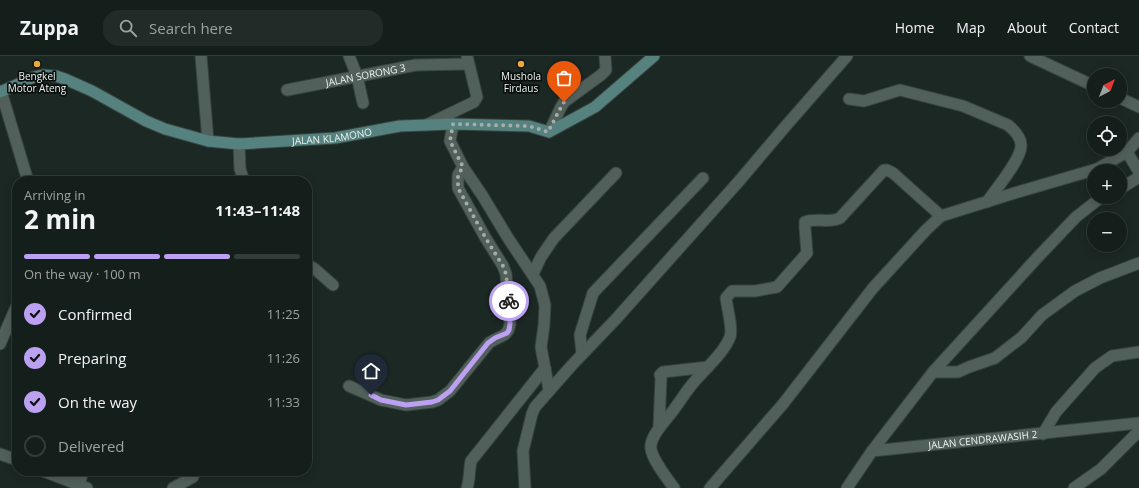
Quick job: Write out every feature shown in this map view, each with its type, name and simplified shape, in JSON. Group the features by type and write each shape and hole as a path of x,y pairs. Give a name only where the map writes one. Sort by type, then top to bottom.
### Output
{"main road":[{"path":"548,132 595,107 654,56"},
{"name":"JALAN KLAMONO","path":"1,91 34,77 43,75 56,76 92,91 156,125 208,141 239,144 335,138 400,126 453,124 529,126 548,132"}],"street":[{"path":"201,56 208,141"},
{"path":"349,56 357,76 363,104"},
{"path":"548,132 564,102 606,70 604,56"},
{"path":"525,488 523,451 535,407 582,354 616,320 847,56"},
{"path":"1030,56 1087,83"},
{"path":"426,125 474,102 477,97 468,60"},
{"name":"JALAN SORONG 3","path":"287,90 416,65 468,60"},
{"path":"849,99 864,101 900,90 963,106 1014,129 1019,137 1021,146 1014,163 987,202"},
{"path":"1,91 26,176"},
{"path":"1127,101 1139,107"},
{"path":"453,124 450,141 463,167 540,286 545,306 541,347 549,390"},
{"path":"1139,138 1127,152 1139,172"},
{"path":"239,144 240,169 242,176"},
{"path":"710,488 783,404 873,288 926,230 942,216 1097,169 1120,156"},
{"path":"349,386 381,400 406,405 438,400 450,391 488,343 507,333 509,330 510,324 506,274 503,266 458,188 458,175 463,167"},
{"path":"674,488 660,470 651,449 651,443 659,427 690,387 721,352 730,336 730,324 726,298 729,294 732,291 755,291 777,287 807,253 805,222 810,220 835,221 840,218 884,170 893,173 942,216"},
{"path":"533,274 540,257 554,238 616,174"},
{"path":"1127,185 1139,177"},
{"path":"582,354 580,335 592,293 702,178"},
{"path":"847,488 872,451 932,372 1042,252 1076,218 1093,204"},
{"path":"932,372 958,372 995,358 1022,337 1042,315 1075,291 1100,278 1139,263"},
{"path":"312,267 333,285"},
{"path":"0,344 12,316"},
{"path":"1043,434 1056,412 1095,368 1112,356 1139,352"},
{"path":"659,427 660,374 663,372 708,367"},
{"path":"467,488 470,481 471,461 545,368"},
{"name":"JALAN CENDRAWASIH 2","path":"872,451 1139,424"},
{"path":"1074,488 1101,469 1139,431"},
{"path":"0,454 12,458"},
{"path":"56,476 83,486 82,476"},
{"path":"173,488 193,477"}],"way so far":[{"path":"509,301 506,274 503,266 458,188 457,179 463,167 450,141 453,124 529,126 548,132 564,102"}],"place":[{"name":"Bengkel Motor Ateng","path":"37,64"},
{"name":"Mushola Firdaus","path":"521,64"}],"route":[{"path":"371,395 381,400 406,405 438,400 450,391 488,343 507,333 510,324 509,301"}]}
